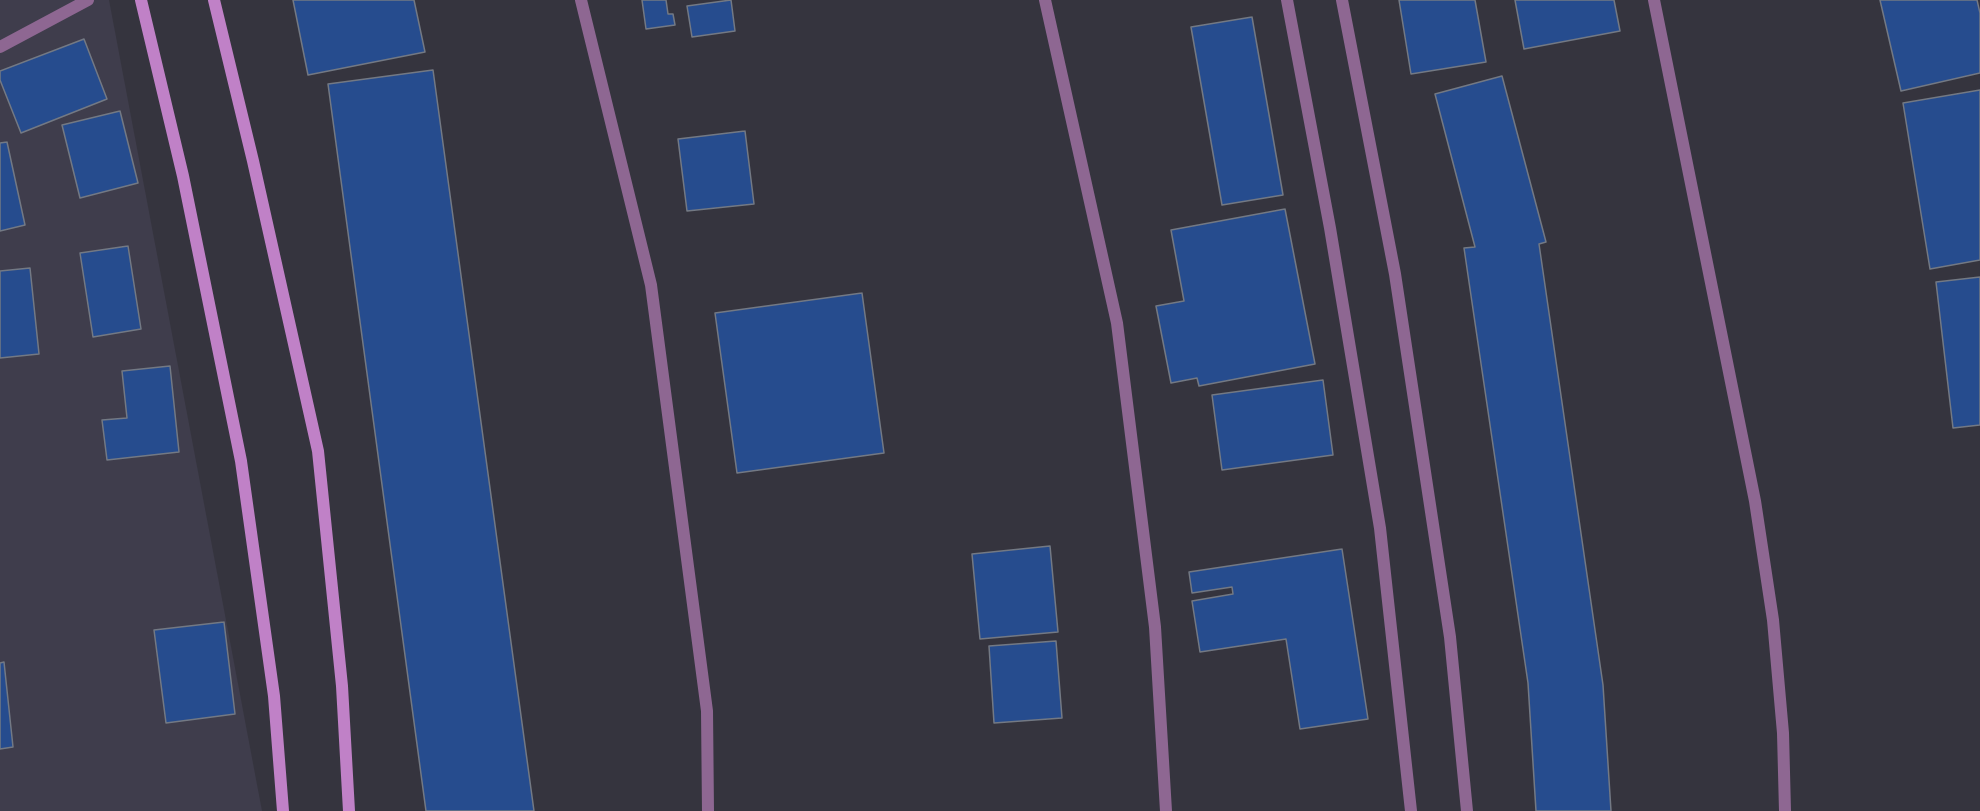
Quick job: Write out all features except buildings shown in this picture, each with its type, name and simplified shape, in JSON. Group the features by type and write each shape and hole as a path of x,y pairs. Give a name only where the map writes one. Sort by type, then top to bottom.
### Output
{"main road":[{"path":"141,0 183,176 241,461 274,696 283,811"},
{"path":"214,0 318,451 342,686 349,811"}],"street":[{"path":"0,47 88,0"},
{"path":"581,0 651,285 707,711 708,811"},
{"path":"1045,0 1117,323 1155,627 1166,811"},
{"path":"1287,0 1330,228 1380,528 1411,811"},
{"path":"1342,0 1395,274 1450,637 1467,811"},
{"path":"1654,0 1755,501 1773,620 1783,733 1785,811"}],"shaded area":[{"path":"0,0 109,0 262,811 0,811"}]}
